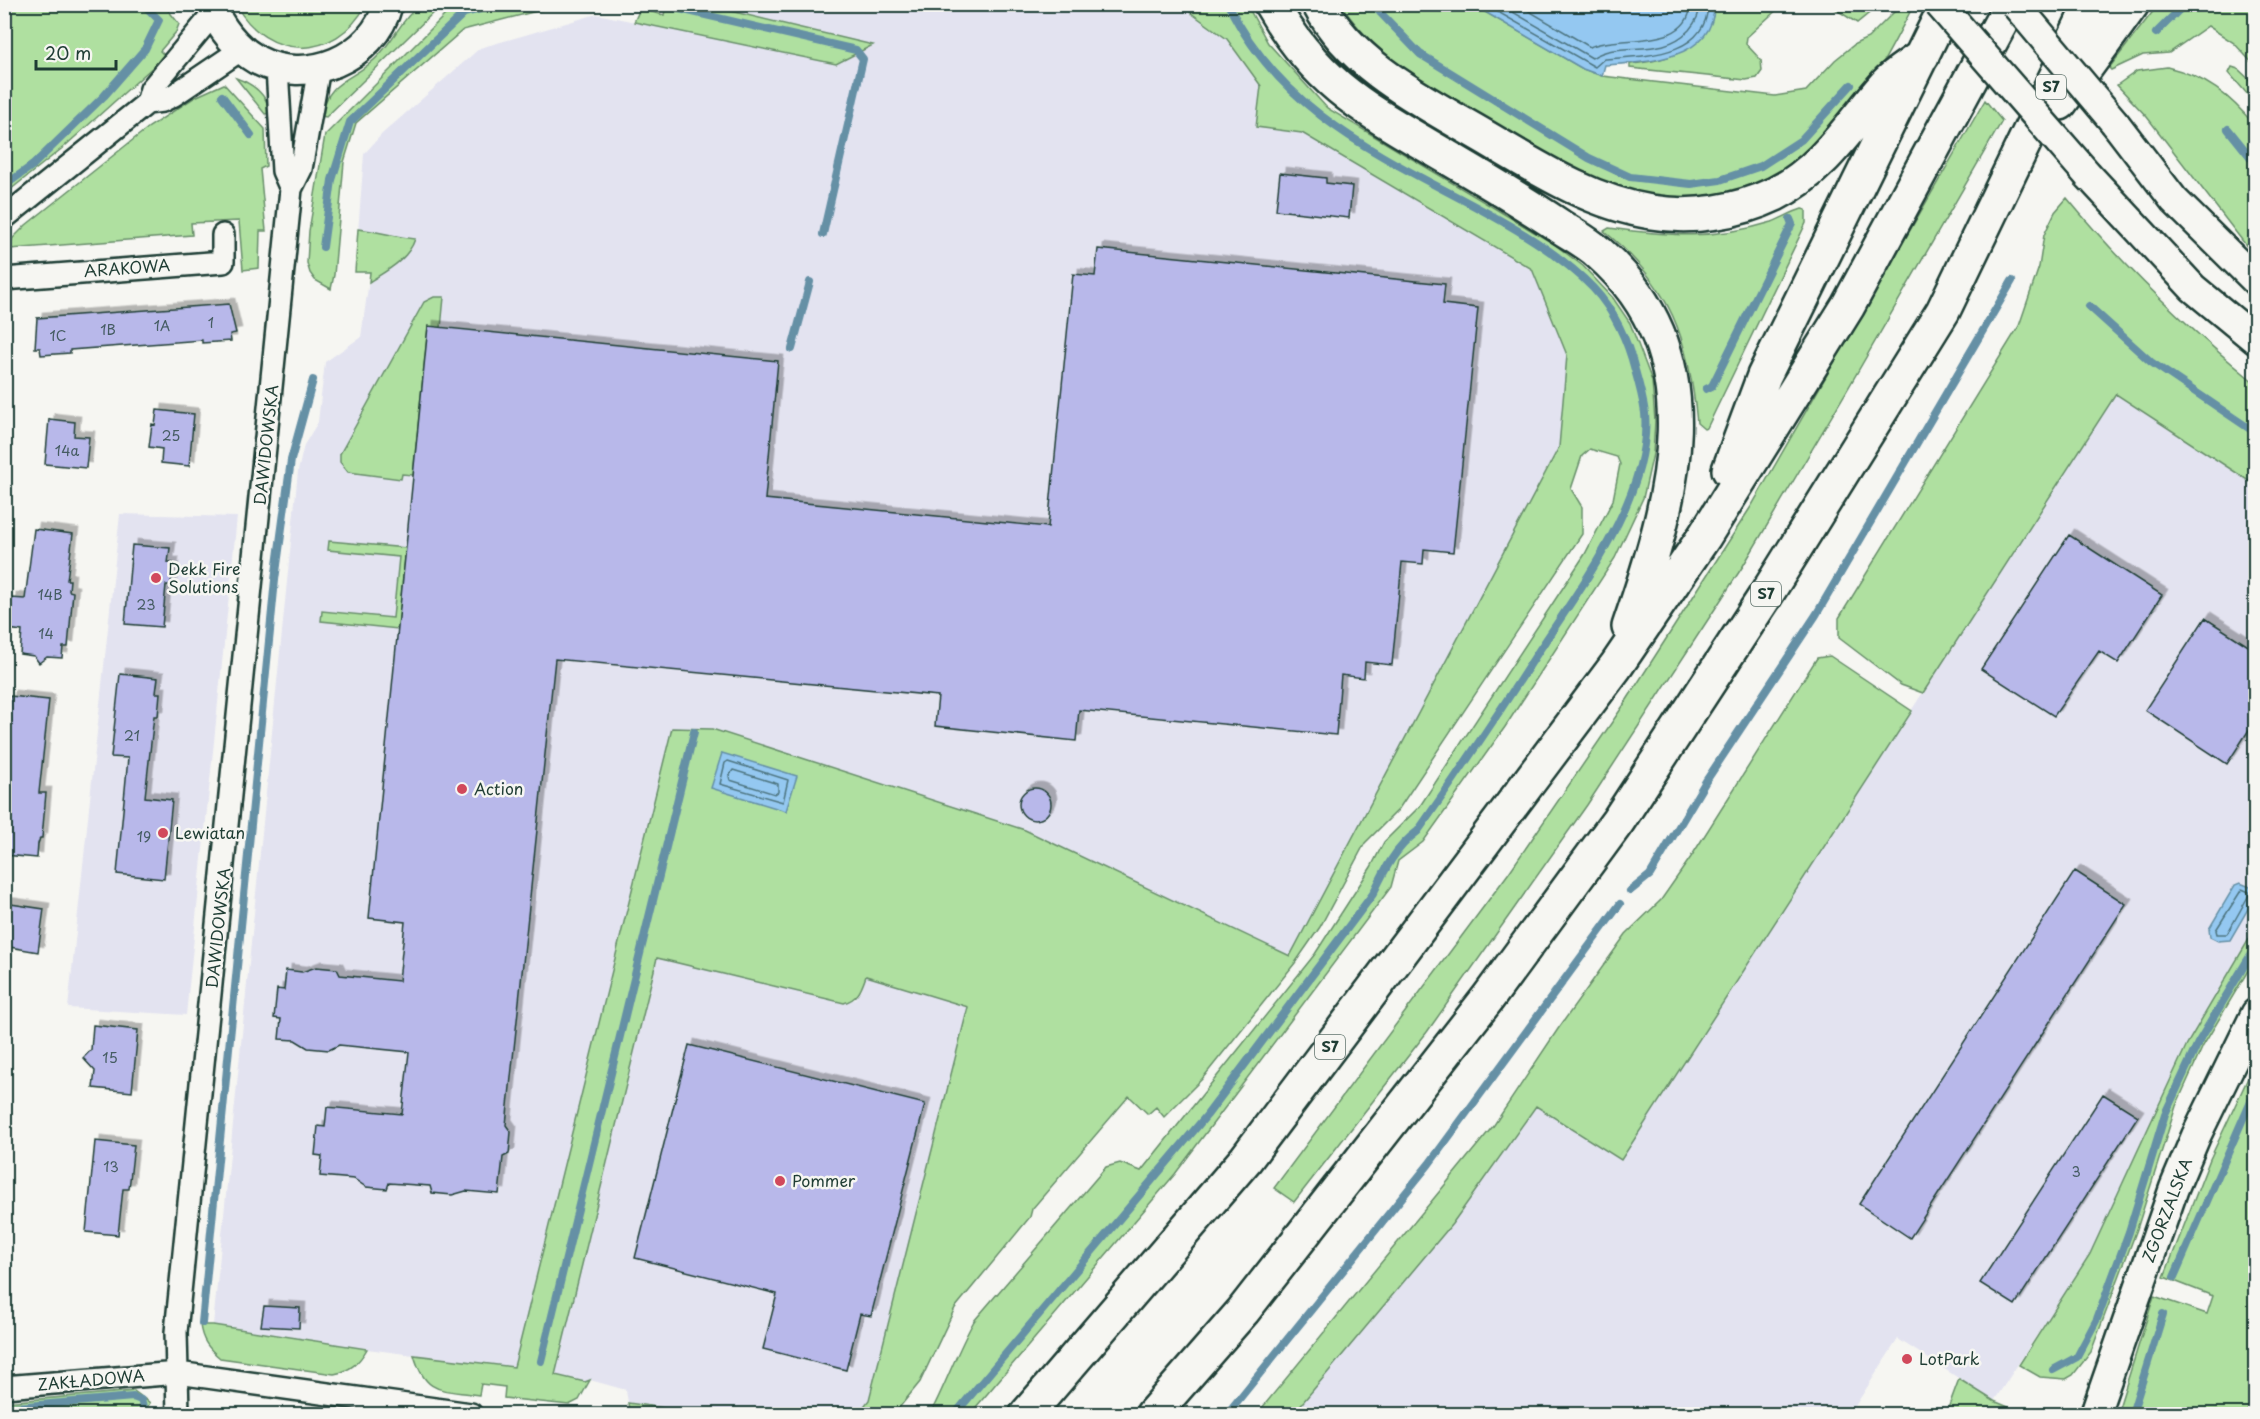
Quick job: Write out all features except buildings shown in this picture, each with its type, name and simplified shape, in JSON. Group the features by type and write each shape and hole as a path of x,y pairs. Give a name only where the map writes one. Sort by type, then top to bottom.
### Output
{"highway":[{"path":"1270,4 1295,44 1331,83 1390,123 1533,208 1599,252 1633,290 1655,323 1671,371 1676,431 1669,488 1648,571 1616,666"},
{"path":"1318,4 1350,46 1387,77 1441,112 1551,176 1596,197 1651,212 1678,215 1715,213 1774,194 1788,186 1833,150 1888,82 1922,56"},
{"name":"S7","path":"1027,1414 1246,1159 1616,666 1704,537 1764,376 1947,4"},
{"path":"1704,537 1848,306 2013,4"},
{"name":"S7","path":"1153,1414 1250,1302 1488,998 1618,821 1766,595 1943,311 2091,4"},
{"path":"2012,170 2132,4"}],"street":[{"path":"1940,4 2088,175 2193,288 2256,340"},
{"path":"2013,4 2115,123 2174,200 2256,281"},
{"path":"147,103 151,89 212,9 226,33 255,58 276,68 302,70 342,61 355,53 375,32 389,6"},
{"path":"4,218 147,103 162,101 174,95 242,49"},
{"name":"DAWIDOWSKA","path":"276,68 283,171 291,189"},
{"name":"DAWIDOWSKA","path":"178,1414 176,1332 291,189 301,169 319,68"},
{"name":"ARAKOWA","path":"4,279 223,262 223,235"},
{"name":"ZGORZALSKA","path":"2095,1414 2174,1188 2196,1136 2256,1013"},
{"path":"178,1373 471,1414"},
{"name":"ZAKŁADOWA","path":"4,1387 178,1373"}],"shaded area":[{"name":"Action","path":"705,5 1180,5 1227,39 1261,86 1256,127 1302,133 1532,270 1567,355 1559,447 1290,957 1025,830 672,728 514,1368 367,1349 213,1325 298,471 304,445 318,422 325,362 361,337 370,273 355,272 364,154 382,134 480,48 597,14 836,64 872,45"},
{"path":"2116,394 2255,485 2255,929 2187,1044 2090,1254 1994,1401 1898,1339 1850,1414 1293,1414 1452,1224 1536,1106 1621,1159"},
{"path":"120,514 237,517 186,1015 68,1008"},
{"name":"Pommer","path":"657,958 844,1003 855,999 862,990 865,976 968,1007 869,1400 858,1414 708,1414 628,1403 626,1390 590,1380 586,1382 555,1375"}],"green space":[{"path":"4,5 164,5 179,24 176,32 160,51 165,56 65,146 5,194"},
{"path":"236,5 366,5 353,24 337,37 319,45 301,47 283,45 265,37 249,23"},
{"path":"419,5 441,5 326,117 321,116 330,93 379,55"},
{"path":"455,5 560,5 463,30 356,123 344,162 331,289 315,280 307,263 309,231 325,135"},
{"path":"666,5 705,5 873,45 836,64 634,22 640,9 664,15"},
{"path":"1180,5 1247,5 1268,43 1327,108 1554,244 1583,266 1613,298 1630,323 1652,381 1655,421 1653,454 1643,498 1615,558 1505,727 1423,842 1398,861 1391,887 1175,1174 970,1414 930,1414 974,1321 1106,1167 1120,1163 1141,1171 1315,954 1371,867 1384,842 1420,806 1585,554 1613,500 1620,464 1617,457 1590,449 1582,456 1571,489 1582,507 1582,534 1398,810 1365,843 1320,927 1295,963 1202,1079 1164,1117 1156,1107 1148,1114 1129,1096 1032,1209 1030,1217 955,1308 920,1382 894,1414 858,1414 869,1400 968,1007 866,976 859,993 844,1003 657,958 555,1375 585,1382 590,1380 579,1400 569,1405 504,1398 505,1387 481,1384 479,1395 437,1388 424,1378 414,1355 514,1367 672,728 712,729 1025,830 1290,956 1559,447 1567,355 1532,269 1302,133 1256,127 1261,86 1227,39"},
{"path":"1341,5 1473,5 1583,69 1602,76 1775,96 1806,91 1835,60 1855,44 1868,38 1901,5 1910,12 1871,82 1806,155 1787,171 1766,183 1744,191 1695,198 1646,194 1623,189 1591,178 1560,162 1414,76 1374,44"},
{"path":"1714,5 1782,5 1747,37 1746,44 1761,60 1762,71 1757,78 1746,80 1630,68 1630,64 1658,60 1697,42 1706,32 1712,20"},
{"path":"1829,5 1879,5 1857,23"},
{"path":"2158,5 2255,5 2255,66 2234,43 2208,26 2169,53 2143,55 2111,70 2109,68"},
{"path":"2167,67 2193,76 2216,89 2236,105 2255,126 2255,257 2147,117 2117,85 2137,71"},
{"path":"2232,67 2238,69 2255,85 2255,103 2229,73"},
{"path":"236,78 248,83 262,95 271,113 265,114"},
{"path":"224,84 265,129 266,166 260,169 266,231 260,231 259,268 243,270 239,221 191,223 192,235 10,249 12,239 26,225 149,127 195,97"},
{"path":"1985,100 2002,121 1743,566 1587,805 1427,1032 1294,1202 1274,1188 1508,874 1623,706 1752,505"},
{"path":"2067,198 2157,295 2255,383 2255,485 2116,394 1923,693 1901,685 1839,638 1839,618 2019,326 2039,267 2044,235 2055,212"},
{"path":"1802,209 1806,210 1806,223 1707,428 1704,429 1697,423 1689,365 1673,316 1646,272 1604,231 1609,228 1691,235 1730,232 1772,222"},
{"path":"358,229 415,239 402,259 369,282 370,272 355,272"},
{"path":"434,297 444,297 441,328 428,327 413,475 402,474 401,479 348,472 340,462 340,454 424,302"},
{"path":"329,541 406,548 398,629 321,621 322,611 393,618 399,557 328,550"},
{"path":"1830,656 1912,711 1621,1160 1536,1106 1452,1224 1293,1414 1257,1414 1494,1125 1558,1029 1626,934 1661,900 1691,857 1817,658"},
{"path":"2255,929 2255,959 2203,1046 2176,1106 2137,1229 2091,1352 2073,1375 2066,1379 2040,1377 2019,1365 2090,1254 2187,1044"},
{"path":"2255,1063 2255,1414 2117,1414 2154,1296 2207,1314 2213,1296 2164,1277 2210,1159"},
{"path":"200,1325 213,1325 367,1349 354,1366 334,1374 220,1358 206,1343"},
{"path":"1959,1379 1994,1401 2025,1414 1946,1414"},
{"path":"134,1391 150,1403 143,1414 5,1414 5,1402"},
{"path":"628,1403 708,1414 638,1414 629,1409"}],"water":[{"path":"1473,5 1714,5 1711,23 1703,37 1690,48 1657,60 1605,65 1602,76 1583,69"},
{"path":"722,753 797,776 786,811 711,788"},
{"path":"2240,883 2253,888 2255,897 2230,940 2218,941 2210,937 2209,929 2235,885"}],"waterway":[{"path":"4,186 33,165 104,96 145,49 159,20 143,4"},
{"path":"323,247 332,180 350,122 464,13 501,4"},
{"path":"658,4 856,50 863,59 823,234"},
{"path":"955,1414 1207,1115 1373,894 1397,852 1418,831 1594,567 1626,506 1637,475 1644,443 1645,413 1632,359 1614,316 1593,288 1544,247 1486,212 1382,156 1322,116 1294,93 1269,67 1247,37 1228,4"},
{"path":"1372,4 1420,54 1589,158 1630,177 1691,184 1720,180 1761,166 1801,140 1851,85"},
{"path":"2156,33 2185,4"},
{"path":"222,96 251,135"},
{"path":"2228,129 2256,164"},
{"path":"1706,389 1712,386 1792,224 1790,219"},
{"path":"1630,891 1650,875 1706,781 1816,615 2012,281"},
{"path":"792,349 810,282"},
{"path":"2089,306 2151,362 2256,433"},
{"path":"202,1323 275,580 291,460 313,380"},
{"path":"541,1361 694,732"},
{"path":"1227,1414 1429,1164 1620,904"},
{"path":"2053,1370 2077,1357 2097,1319 2129,1232 2165,1114 2198,1043 2256,946"},
{"path":"2174,1277 2256,1089"},
{"path":"2132,1414 2163,1314"},
{"path":"4,1408 133,1397 141,1400 145,1414"}],"place":[{"name":"Dekk Fire Solutions","path":"156,578"},
{"name":"Action","path":"462,789"},
{"name":"Lewiatan","path":"163,833"},
{"name":"Pommer","path":"780,1181"},
{"name":"LotPark","path":"1907,1359"}]}
